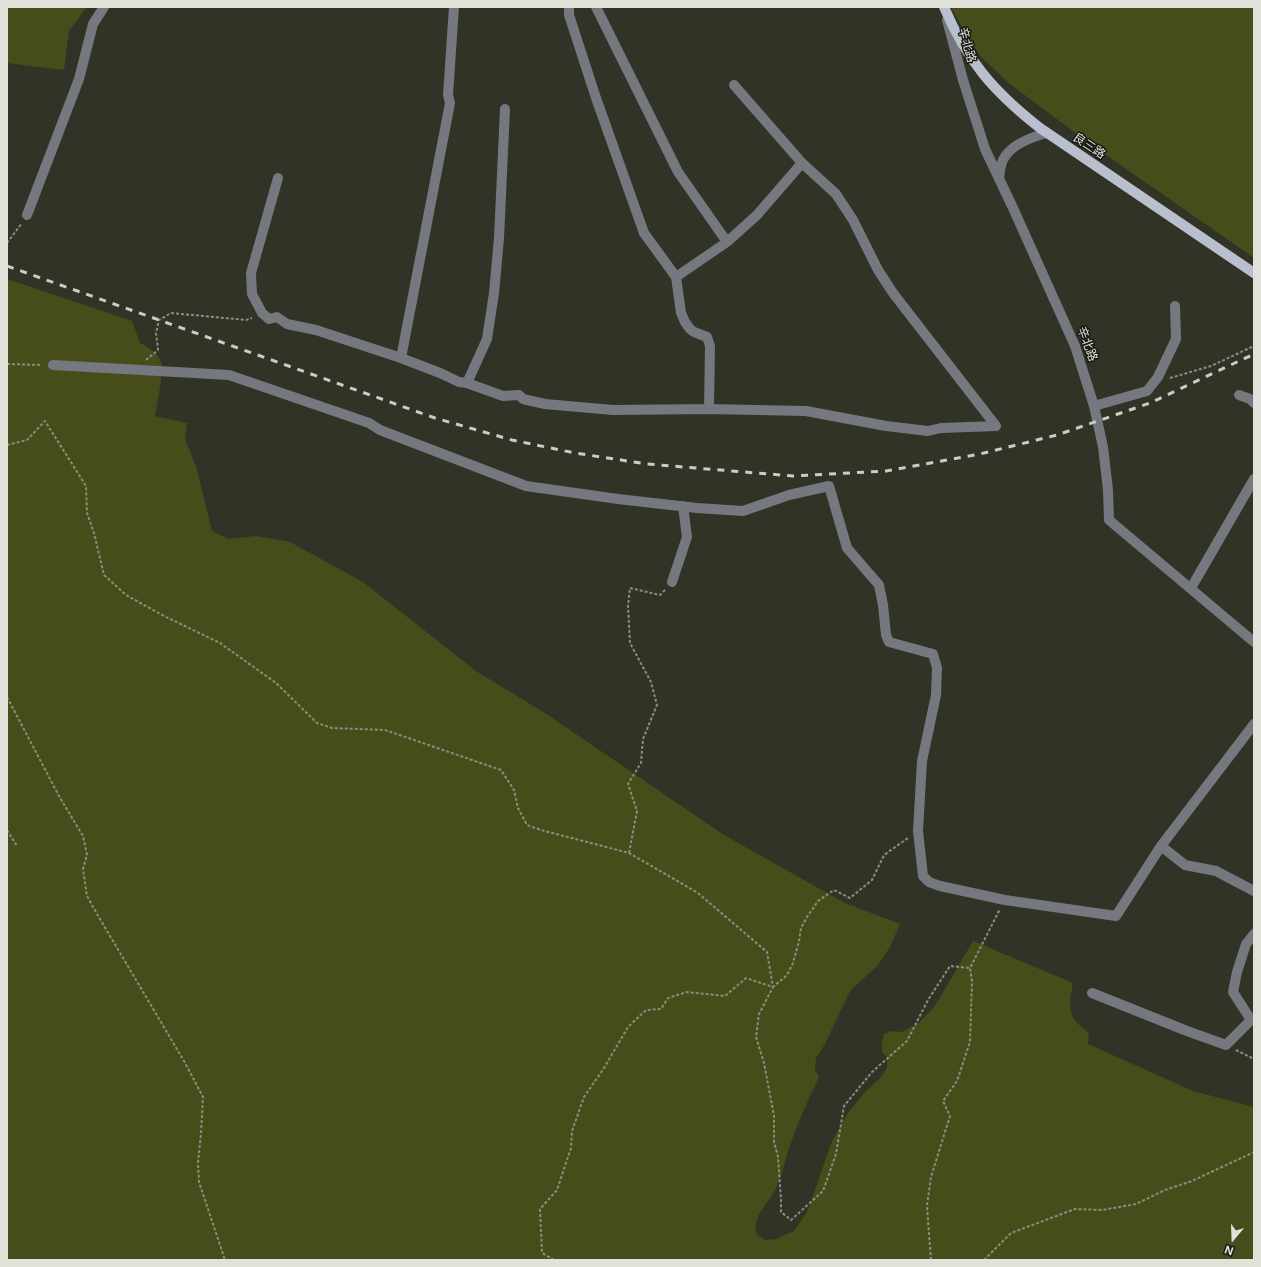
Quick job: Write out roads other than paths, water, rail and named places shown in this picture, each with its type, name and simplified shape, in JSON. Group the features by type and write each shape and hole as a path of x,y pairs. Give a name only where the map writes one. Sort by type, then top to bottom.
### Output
{"main road":[{"name":"良三路","path":"944,8 967,53 987,80 1024,116 1254,273"}],"street":[{"path":"27,215 79,79 93,24 104,7"},
{"path":"401,358 450,103 448,95 454,7"},
{"path":"569,7 568,15 644,233 676,277 681,313 685,322 694,332 707,337 710,346 709,409"},
{"path":"596,7 678,172 728,242"},
{"name":"辛北路","path":"944,8 973,115 984,149 999,178 1075,346 1094,406 1105,462 1109,520 1254,642"},
{"path":"278,178 251,273 252,294 262,313 269,319 277,317 287,324 316,330 401,358 440,372 459,382 467,383 503,396 519,396 523,399 545,404 613,410 709,409 806,411 886,426 928,432 941,428 996,426 893,293 878,270 853,220 836,194 802,163 734,85"},
{"path":"467,383 487,339 494,293 500,238 505,109"},
{"path":"999,178 1003,160 1010,150 1046,132"},
{"path":"676,277 728,242 758,215 802,163"},
{"path":"1094,406 1147,391 1158,377 1176,339 1175,306"},
{"path":"53,365 229,375 370,423 380,430 526,486 618,499 743,511 789,495 829,486 847,548 879,585 883,604 886,636 889,642 933,654 937,668 936,695 922,761 918,831 923,876 929,882 940,886 1005,900 1116,916 1161,846 1254,724"},
{"path":"1239,395 1250,399 1254,403"},
{"path":"1191,588 1254,479"},
{"path":"672,582 687,537 683,506"},
{"path":"1161,846 1185,865 1216,871 1254,891"},
{"path":"1092,993 1226,1045 1251,1020 1233,992 1246,944 1254,934"}],"railway":[{"path":"7,266 435,418 512,440 575,453 647,464 793,476 886,471 980,454 1057,435 1150,403 1254,354"}]}
